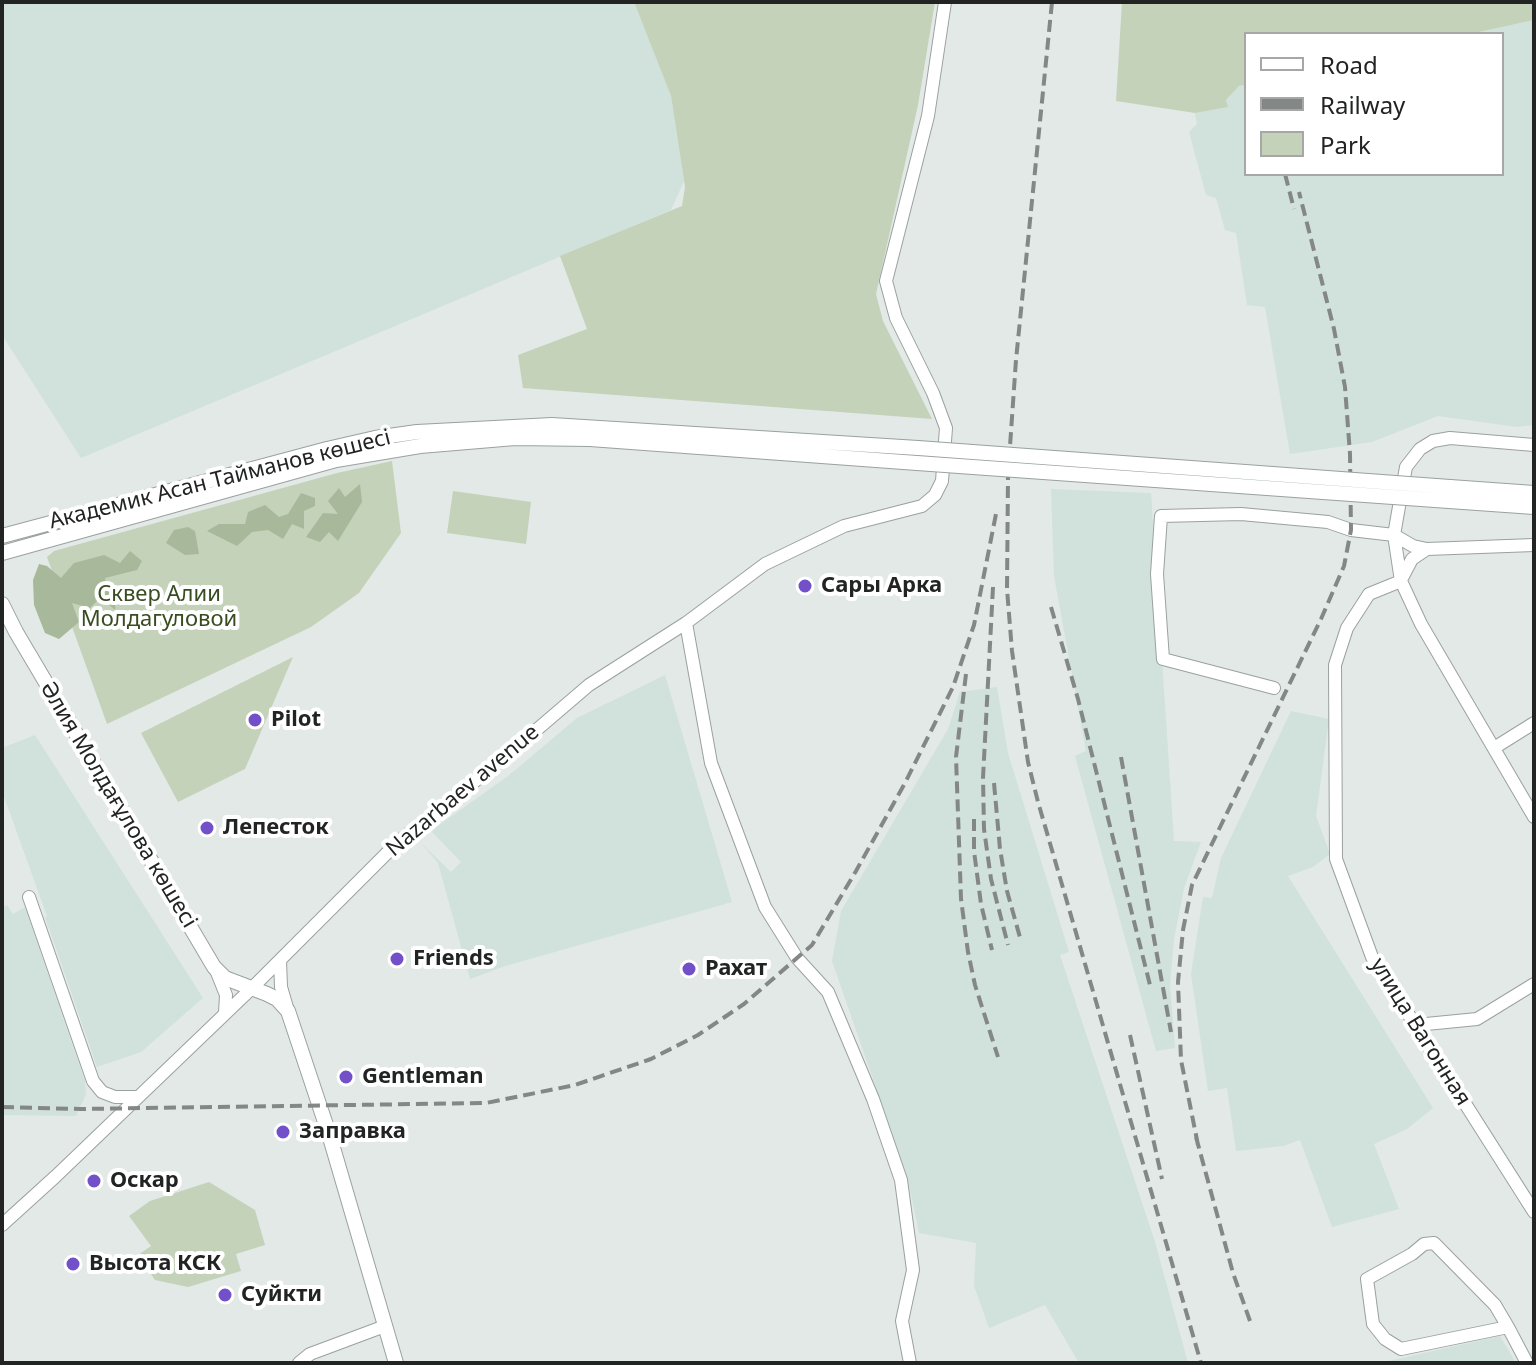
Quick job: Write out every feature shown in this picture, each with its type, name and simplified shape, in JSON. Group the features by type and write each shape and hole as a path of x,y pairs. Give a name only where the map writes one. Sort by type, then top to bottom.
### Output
{"main road":[{"name":"Академик Асан Тайманов көшесі","path":"2,536 327,449 417,432 514,425 565,425 917,456"},
{"name":"Академик Асан Тайманов көшесі","path":"2,553 336,460 420,446 515,438 590,439 917,456"},
{"path":"917,456 1450,494 1534,507"},
{"path":"1450,494 1534,493"},
{"name":"Әлия Молдағұлова көшесі","path":"2,604 214,967 225,978 277,999 288,1011"},
{"path":"288,1011 329,1134 396,1363"}],"street":[{"name":"Nazarbaev avenue","path":"2,1225 251,989 398,842 589,685 686,623 765,564 844,526 922,506 935,495 942,481 946,428 933,393 896,318 886,281 928,116 945,2"},
{"path":"1534,445 1450,438 1433,441 1420,449 1406,467 1394,535 1401,581 1421,624 1534,817"},
{"path":"1274,688 1163,659 1157,574 1161,516 1241,514 1328,522 1351,530 1394,535 1413,546 1427,549 1534,545"},
{"path":"1401,581 1412,559 1427,549"},
{"name":"улица Вагонная","path":"1401,581 1369,594 1347,628 1335,665 1336,859 1372,957 1534,1212"},
{"path":"686,623 711,763 759,892 797,958 828,992 873,1099 901,1180 913,1270 902,1321 909,1361"},
{"path":"1494,748 1534,723"},
{"path":"29,897 93,1081 102,1092 115,1097 136,1097"},
{"path":"280,960 281,987 288,1011"},
{"path":"214,967 226,995 225,1013"},
{"path":"1416,1025 1477,1019 1534,984"},
{"path":"1508,1327 1401,1349 1385,1339 1373,1324 1367,1279 1424,1244 1434,1243 1495,1305 1508,1327 1527,1363"},
{"path":"299,1363 310,1354 385,1326"}],"shaded area":[{"path":"2,2 634,2 671,96 684,181 671,210 81,458 2,335"},
{"path":"1534,20 1534,425 1517,427 1438,416 1372,442 1290,454 1265,307 1247,305 1236,233 1225,230 1216,198 1206,195 1189,132 1197,124 1195,113 1227,107 1226,100 1239,86 1244,85 1244,176 1504,176 1504,32 1479,32"},
{"path":"1051,489 1151,493 1174,841 1201,842 1184,888 1174,939 1170,985 1175,1048 1156,1051 1075,756 1086,751 1054,576"},
{"path":"665,675 732,902 505,966 470,979 438,863 421,843 451,872 461,862 432,832 435,828 508,776 577,718"},
{"path":"997,687 1008,753 1069,952 1060,955 1155,1242 1188,1363 1079,1363 1045,1305 989,1328 974,1286 976,1243 919,1233 908,1180 832,961 841,911 948,729 960,692"},
{"path":"1291,711 1329,719 1316,816 1330,854 1313,867 1288,876 1433,1108 1407,1129 1374,1144 1399,1209 1332,1227 1300,1140 1283,1146 1236,1151 1227,1088 1208,1091 1191,974 1203,897 1212,898 1221,858"},
{"path":"35,735 203,998 141,1052 97,1067 2,791 2,748"},
{"path":"7,905 13,914 25,907 85,1081 86,1094 76,1116 2,1115 2,908"},
{"path":"1500,1336 1516,1363 1376,1363 1393,1360"}],"green space":[{"path":"634,2 935,2 918,105 876,294 883,321 932,419 523,388 518,355 587,329 560,256 682,206 685,187 671,96"},
{"path":"1122,2 1534,2 1534,20 1479,32 1244,32 1244,85 1239,86 1226,100 1228,107 1195,113 1116,101"},
{"name":"Сквер Алии Молдагуловой","path":"392,461 401,533 359,593 311,627 107,724 47,557 54,551 337,473"},
{"path":"360,484 362,502 338,541 329,532 320,542 306,537 323,513 338,514 328,501 339,488 345,497"},
{"path":"453,491 531,502 526,544 447,533"},
{"path":"301,493 315,498 315,506 304,511 304,529 292,524 283,539 268,530 252,532 237,546 207,531 219,524 245,524 248,512 265,505 279,517 288,514"},
{"path":"188,527 195,531 199,554 185,555 166,543 174,530"},
{"path":"130,551 142,561 137,570 105,578 107,588 117,587 115,610 101,597 90,608 72,603 79,622 59,639 45,633 34,605 33,580 39,564 47,566 61,578 74,563 104,555 120,563"},
{"path":"293,657 245,769 178,802 141,733"},
{"path":"209,1182 255,1210 265,1245 236,1254 241,1271 188,1287 155,1280 138,1255 151,1246 129,1216 150,1201"}],"railway":[{"path":"1052,2 1016,360 1008,475 1007,589 1012,651 1028,762 1038,802 1201,1363"},
{"path":"1286,176 1294,209"},
{"path":"1198,1145 1181,1060 1178,982 1183,930 1192,885 1321,619 1344,566 1351,530 1345,387 1334,329 1299,192"},
{"path":"2,1107 80,1109 486,1103 575,1085 651,1059 698,1035 744,1004 812,945 856,871 953,687 974,625 997,509"},
{"path":"993,587 983,778 984,829 991,879 1008,945"},
{"path":"1051,607 1078,699 1150,985"},
{"path":"966,674 956,757 961,899 975,985 998,1057"},
{"path":"1121,757 1171,1032"},
{"path":"994,783 1007,891 1021,941"},
{"path":"974,819 974,851 981,904 992,950"},
{"path":"1130,1035 1162,1179"},
{"path":"1196,1137 1233,1273 1250,1321"}],"place":[{"name":"Сары Арка","path":"805,586"},
{"name":"Pilot","path":"255,720"},
{"name":"Лепесток","path":"207,828"},
{"name":"Friends","path":"397,959"},
{"name":"Рахат","path":"689,969"},
{"name":"Gentleman","path":"346,1077"},
{"name":"Заправка","path":"283,1132"},
{"name":"Оскар","path":"94,1181"},
{"name":"Высота КСК","path":"73,1264"},
{"name":"Суйкти","path":"225,1295"}]}
